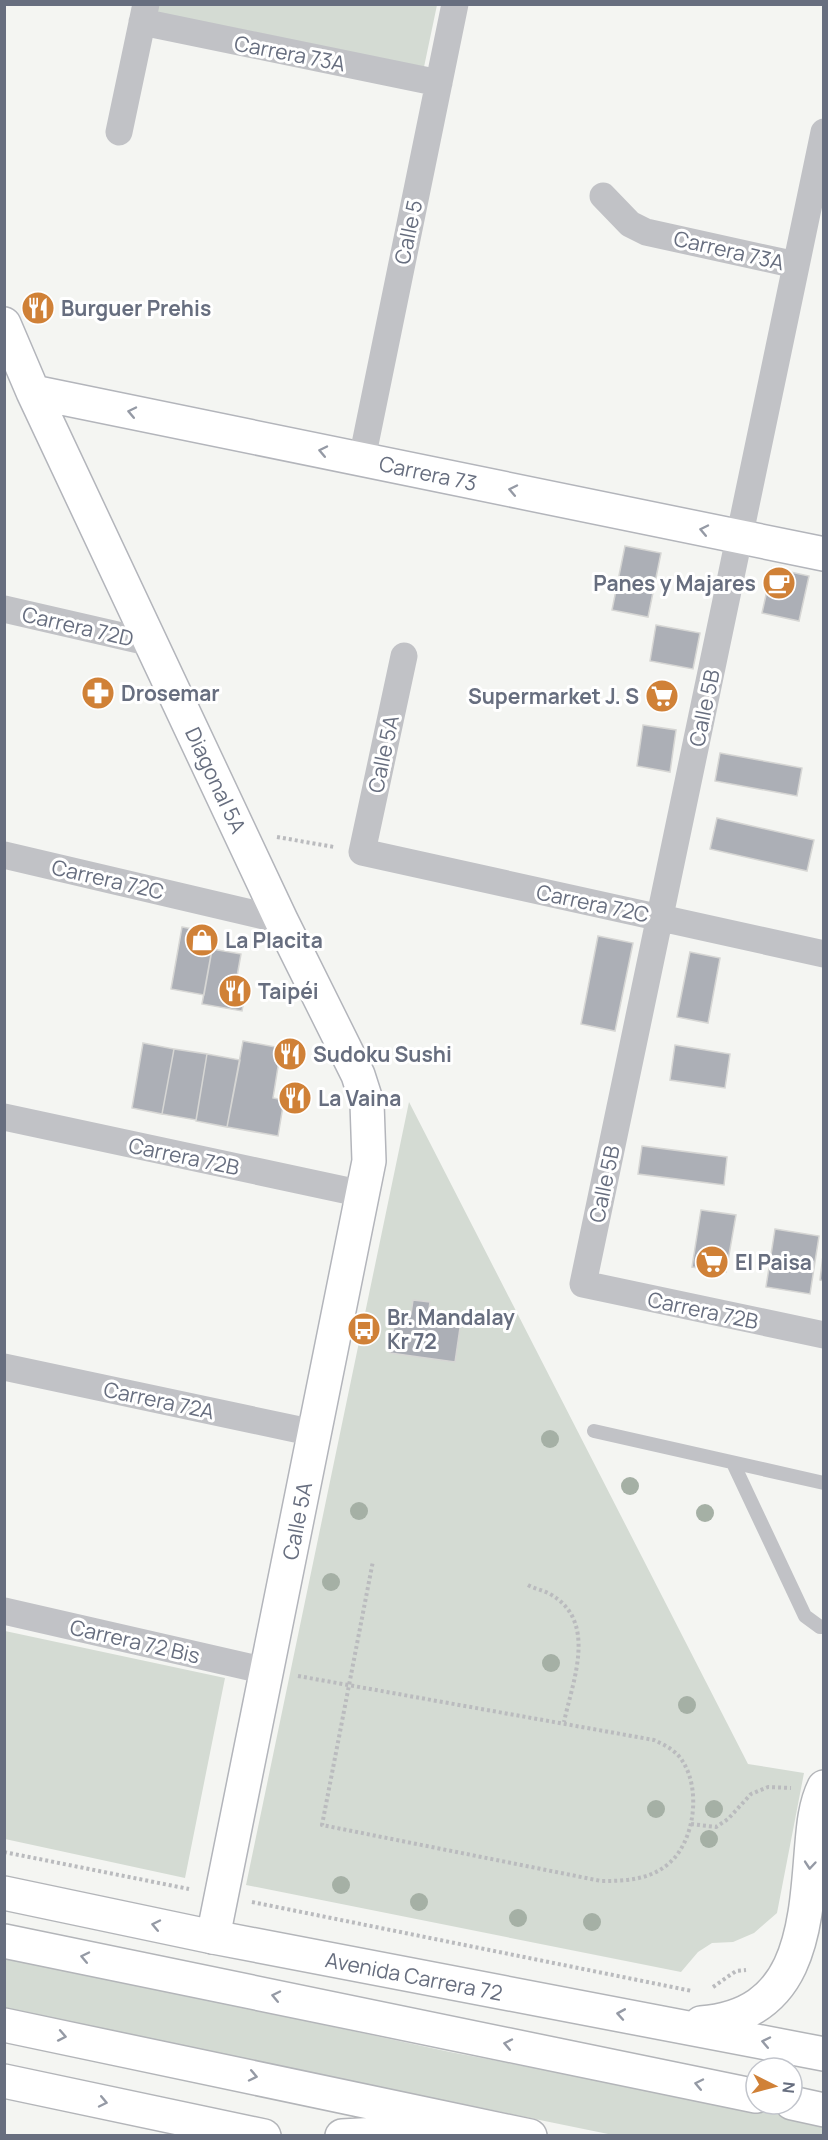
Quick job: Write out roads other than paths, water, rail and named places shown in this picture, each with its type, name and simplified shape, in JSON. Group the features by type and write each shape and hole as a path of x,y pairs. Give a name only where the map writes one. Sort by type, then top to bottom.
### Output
{"main road":[{"name":"Diagonal 5A","path":"8,340 281,920 341,1038 368,1103"},
{"name":"Carrera 73","path":"33,392 824,554"},
{"name":"Calle 5A","path":"213,1937 363,1194 370,1152 368,1103"},
{"path":"679,2025 724,2021 744,2014 768,1998 785,1977 798,1950 807,1909 814,1828 822,1790"},
{"name":"Avenida Carrera 72","path":"4,1893 406,1975 824,2054"},
{"path":"4,1941 744,2093"},
{"path":"310,2003 406,1975"},
{"path":"4,2025 530,2136"},
{"path":"4,2081 264,2136"},
{"path":"804,2106 824,2110"},
{"path":"342,2136 494,2128"}],"street":[{"name":"Calle 5","path":"362,459 455,4"},
{"name":"Carrera 73A","path":"144,13 439,83"},
{"path":"119,132 144,13"},
{"name":"Calle 5B","path":"583,1284 796,265 820,163 824,132"},
{"name":"Carrera 73A","path":"603,196 630,224 646,231 796,265"},
{"name":"Carrera 72D","path":"4,609 152,643"},
{"name":"Calle 5A","path":"362,852 404,656"},
{"name":"Carrera 72C","path":"362,852 824,954"},
{"name":"Carrera 72C","path":"4,855 281,920"},
{"name":"Carrera 72B","path":"4,1117 363,1194"},
{"name":"Carrera 72B","path":"583,1284 824,1335"},
{"name":"Carrera 72A","path":"4,1367 314,1433"},
{"name":"Carrera 72 Bis","path":"4,1611 266,1671"}],"lane":[{"path":"594,1431 824,1483"},
{"path":"733,1463 805,1616 819,1627 824,1627"}],"place":[{"name":"Burguer Prehis","path":"38,308"},
{"name":"Panes y Majares","path":"779,583"},
{"name":"Drosemar","path":"98,693"},
{"name":"Supermarket J. S","path":"662,696"},
{"name":"La Placita","path":"202,940"},
{"name":"Taipéi","path":"235,991"},
{"name":"Sudoku Sushi","path":"290,1054"},
{"name":"La Vaina","path":"295,1098"},
{"name":"El Paisa","path":"712,1262"},
{"name":"Br. Mandalay Kr 72","path":"364,1329"}]}
